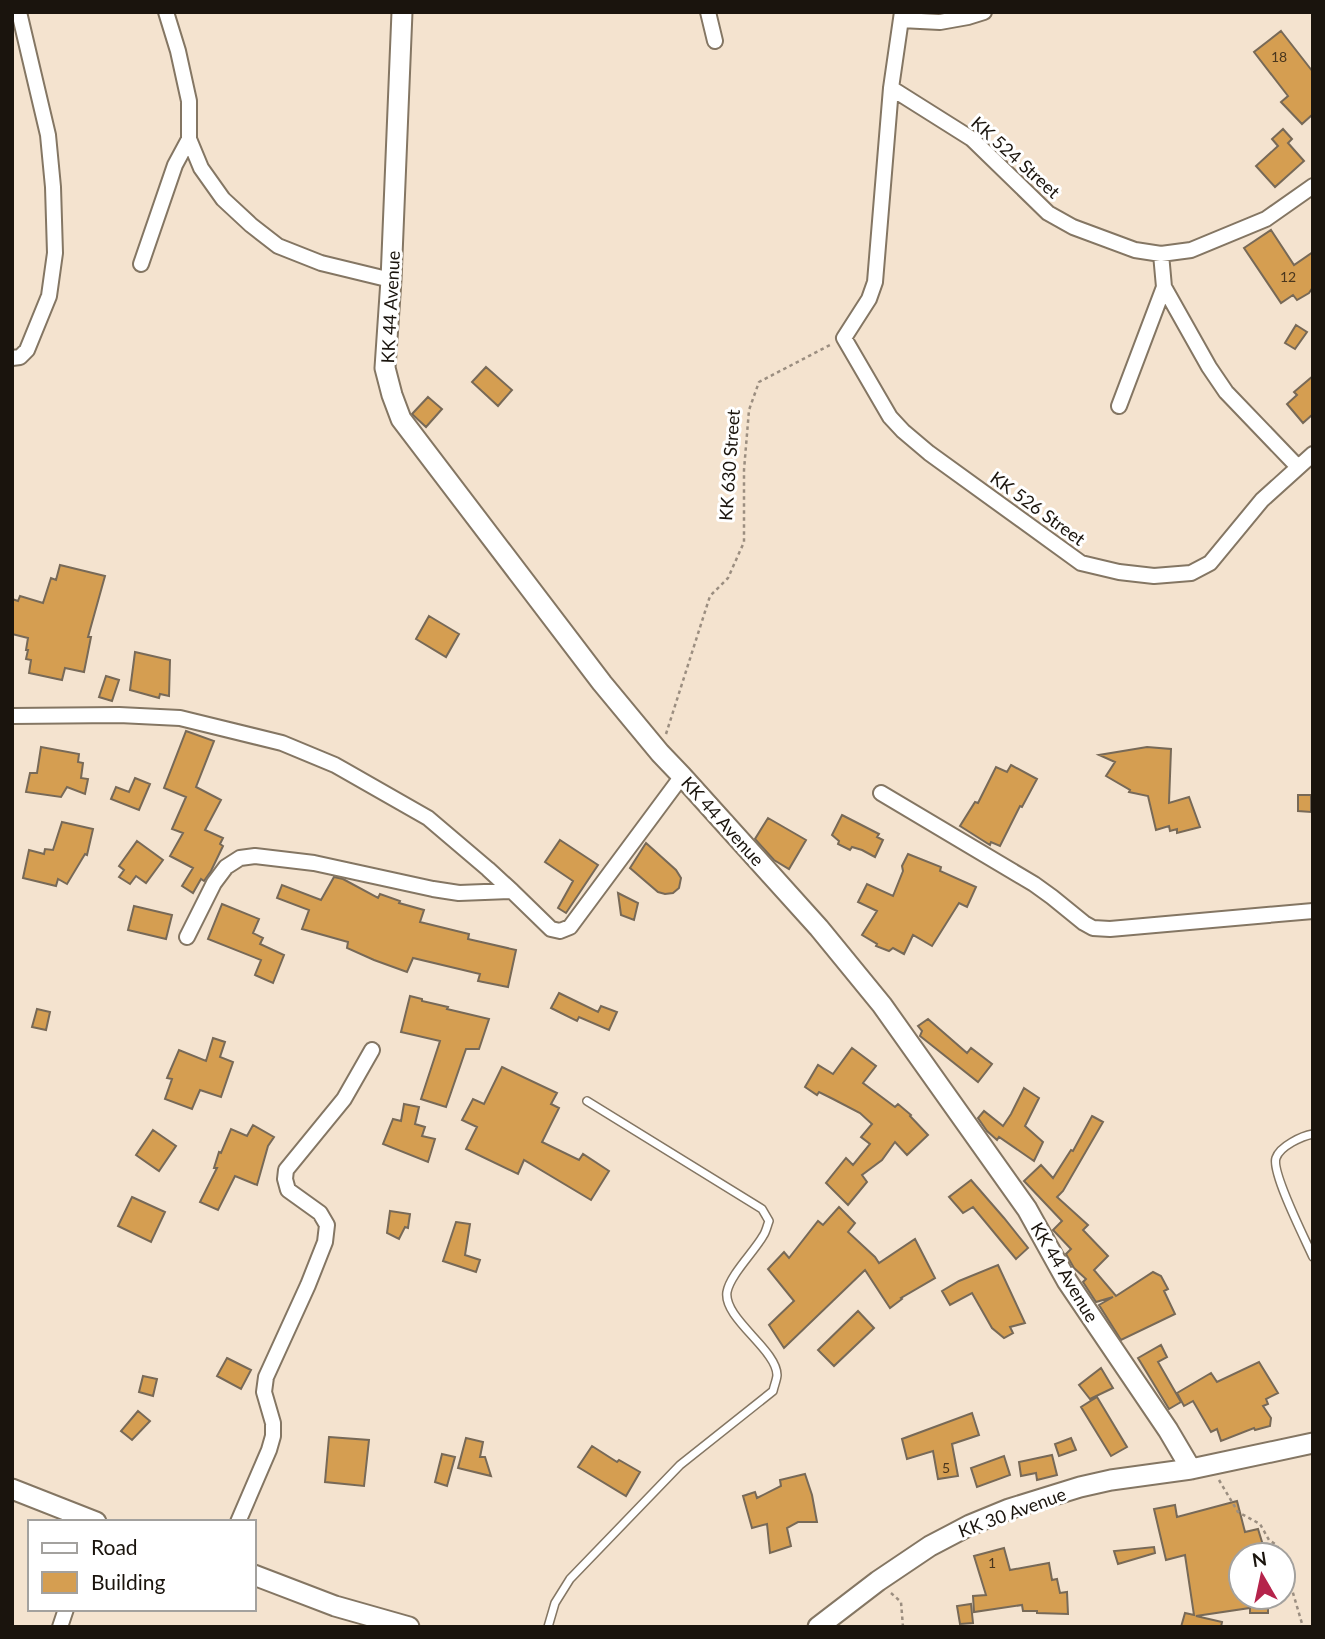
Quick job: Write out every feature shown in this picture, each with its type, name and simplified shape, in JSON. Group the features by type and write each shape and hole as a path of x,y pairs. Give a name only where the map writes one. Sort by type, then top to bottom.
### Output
{"main road":[{"name":"KK 44 Avenue","path":"402,12 385,368 401,419 602,683 660,753 819,928 882,1005 1027,1209 1067,1280 1168,1430 1191,1469"},
{"path":"1191,1469 1313,1443"},
{"name":"KK 30 Avenue","path":"818,1627 878,1581 930,1546 970,1525 1009,1509 1080,1487 1191,1469"},
{"path":"12,1489 90,1520"},
{"path":"256,1576 335,1606 409,1627"}],"street":[{"path":"12,358 20,357 27,351 49,296 55,253 48,135 19,12"},
{"path":"166,12 189,101 189,139 201,169 223,199 278,246 321,263 391,280"},
{"path":"708,12 715,41"},
{"path":"844,338 869,299 875,282 891,88 901,16 940,22 968,18 984,12"},
{"name":"KK 524 Street","path":"891,88 972,139 1048,213 1073,227 1135,250 1161,254 1191,250 1266,219 1313,186"},
{"path":"141,264 175,165 189,139"},
{"path":"1161,254 1164,287 1226,392 1298,467"},
{"path":"1119,407 1164,287"},
{"name":"KK 526 Street","path":"844,338 890,417 903,431 929,453 1081,563 1119,572 1154,576 1191,573 1210,563 1262,500 1313,454"},
{"path":"12,716 119,715 180,718 282,743 335,765 428,818 488,869 551,929 560,931 570,927 682,776"},
{"path":"881,793 1034,884 1093,928 1110,929 1313,911"},
{"path":"187,937 214,883 226,867 240,858 255,856 314,863 459,893 512,891"},
{"path":"240,1520 273,1436 273,1423 264,1392 266,1377 325,1242 327,1225 320,1213 288,1190 286,1170 344,1099 372,1051"}],"lane":[{"path":"548,1627 555,1603 570,1579 680,1465 773,1391 777,1375 773,1361 738,1320 729,1304 727,1293 736,1273 764,1235 769,1221 762,1209 587,1101"},
{"path":"1313,1134 1301,1137 1281,1151 1276,1158 1276,1168 1313,1256"}],"path":[{"name":"KK 630 Street","path":"660,753 710,596 728,578 744,542 744,470 749,410 759,382 844,338"},
{"path":"1211,1465 1238,1512 1260,1524 1270,1541"},
{"path":"878,1581 901,1602 903,1627"},
{"path":"1297,1607 1303,1627"}],"building":[{"path":"1281,31 1313,72 1313,114 1302,124 1281,102 1288,96 1254,52"},
{"path":"1283,129 1292,139 1288,143 1304,161 1275,187 1256,166 1278,146 1272,139"},
{"path":"1271,230 1294,265 1313,252 1313,287 1309,293 1297,300 1293,295 1281,303 1244,248"},
{"path":"1296,325 1307,332 1295,349 1285,343"},
{"path":"486,367 512,390 498,406 472,382"},
{"path":"1313,376 1313,414 1303,423 1287,404 1297,395 1294,392"},
{"path":"428,397 442,409 426,427 412,414"},
{"path":"60,565 105,576 88,637 91,637 84,672 65,668 62,680 29,673 31,660 26,659 28,638 12,634 12,599 18,601 20,596 43,603 51,578 56,580"},
{"path":"429,616 459,634 446,657 416,639"},
{"path":"135,652 170,660 169,696 160,694 159,698 130,690"},
{"path":"106,676 119,680 112,701 99,697"},
{"path":"186,731 214,741 196,787 221,800 205,830 223,838 220,844 223,846 211,871 204,881 201,879 193,893 182,886 193,868 170,856 183,833 172,829 186,797 164,788"},
{"path":"41,747 79,754 78,762 83,763 81,778 88,779 85,794 67,787 61,797 26,792 30,773 37,773"},
{"path":"1147,747 1171,749 1169,803 1189,797 1200,827 1177,833 1177,829 1170,831 1169,826 1156,830 1148,796 1129,792 1130,790 1106,776 1115,762 1099,755"},
{"path":"1011,765 1037,779 1000,846 991,842 990,845 960,826 975,802 978,803 996,767 1007,772"},
{"path":"135,778 150,784 139,810 111,799 116,787 129,792"},
{"path":"1298,795 1311,795 1311,812 1298,811"},
{"path":"842,815 879,834 877,837 883,840 875,857 862,850 852,847 850,850 838,844 839,841 832,835"},
{"path":"768,818 806,840 789,869 774,860 755,839"},
{"path":"62,822 93,829 87,855 85,854 67,884 58,879 56,886 23,878 29,850 44,854 45,849 53,850"},
{"path":"560,840 598,865 566,913 558,908 573,881 545,862"},
{"path":"137,841 163,860 146,883 136,876 130,884 119,877 124,870 119,866"},
{"path":"646,843 676,870 681,878 679,888 673,893 658,892 630,868"},
{"path":"908,854 941,867 940,871 976,887 967,907 959,903 932,946 913,935 904,954 893,948 889,951 876,946 877,944 862,935 877,911 858,902 867,884 893,896"},
{"path":"334,877 378,898 380,894 424,910 420,922 469,934 468,939 516,950 508,987 478,981 480,974 413,958 407,972 347,948 348,942 302,929 309,910 277,898 282,885 321,900"},
{"path":"618,893 638,903 634,920 621,915"},
{"path":"222,904 259,919 253,933 263,938 260,944 284,955 273,983 255,975 261,960 208,939"},
{"path":"134,906 172,915 166,939 128,930"},
{"path":"559,993 598,1012 601,1006 617,1012 609,1030 579,1017 577,1021 551,1008"},
{"path":"410,996 448,1007 447,1009 489,1019 479,1049 466,1049 446,1107 421,1099 440,1041 401,1032"},
{"path":"37,1009 50,1012 46,1030 32,1027"},
{"path":"928,1019 967,1053 971,1048 992,1064 978,1082 920,1036 922,1031 918,1026"},
{"path":"213,1038 225,1042 220,1057 233,1062 221,1097 200,1090 192,1109 165,1099 172,1079 167,1078 179,1050 206,1061"},
{"path":"852,1048 876,1066 863,1083 895,1107 898,1104 928,1135 907,1155 895,1142 882,1160 862,1175 867,1182 848,1205 826,1183 846,1158 853,1165 870,1144 861,1137 872,1124 860,1113 819,1092 817,1095 805,1087 818,1065 833,1074"},
{"path":"502,1067 557,1093 551,1104 559,1108 542,1142 579,1160 583,1154 609,1171 591,1200 524,1160 518,1174 466,1149 477,1127 462,1120 473,1099 484,1104"},
{"path":"1024,1088 1039,1098 1025,1126 1043,1142 1034,1161 999,1137 997,1140 978,1118 984,1111 1003,1126"},
{"path":"404,1104 419,1107 415,1124 425,1127 422,1136 435,1139 428,1162 383,1144 393,1119 401,1121"},
{"path":"1092,1116 1103,1122 1057,1197 1088,1225 1083,1230 1108,1256 1094,1270 1116,1296 1153,1272 1161,1276 1168,1289 1164,1291 1175,1314 1121,1340 1099,1305 1113,1297 1096,1302 1083,1282 1086,1279 1074,1268 1066,1254 1071,1249 1053,1230 1062,1221 1024,1181 1041,1165 1053,1178 1071,1150 1073,1151"},
{"path":"253,1125 274,1137 268,1146 257,1185 235,1176 218,1210 200,1202 217,1168 214,1168 219,1152 221,1153 231,1129 247,1136"},
{"path":"153,1130 176,1146 159,1171 136,1155"},
{"path":"971,1180 1028,1248 1016,1259 973,1207 963,1213 949,1197"},
{"path":"132,1197 165,1212 151,1242 118,1226"},
{"path":"839,1207 855,1223 848,1232 879,1263 915,1239 935,1278 901,1298 890,1308 865,1270 784,1348 769,1325 794,1301 768,1269 784,1252 789,1258 818,1221 823,1225"},
{"path":"390,1211 410,1214 408,1228 405,1227 399,1239 387,1233"},
{"path":"456,1222 470,1224 465,1255 480,1260 476,1272 443,1261"},
{"path":"998,1265 1025,1323 1010,1327 1013,1333 1004,1338 992,1328 972,1293 950,1305 942,1291"},
{"path":"858,1311 874,1328 834,1366 818,1350"},
{"path":"1161,1345 1167,1357 1158,1362 1181,1402 1169,1409 1138,1358"},
{"path":"227,1358 251,1370 241,1389 217,1376"},
{"path":"1259,1362 1278,1393 1266,1399 1268,1404 1263,1406 1271,1418 1270,1426 1255,1430 1254,1428 1221,1441 1217,1429 1211,1432 1193,1401 1184,1406 1177,1393 1211,1373 1217,1382"},
{"path":"1101,1368 1113,1388 1090,1399 1079,1385"},
{"path":"143,1376 157,1379 153,1396 139,1392"},
{"path":"1097,1397 1127,1447 1111,1456 1081,1407"},
{"path":"138,1411 150,1421 132,1440 121,1431"},
{"path":"972,1413 979,1435 952,1444 958,1476 938,1479 933,1451 907,1459 902,1439"},
{"path":"329,1437 369,1440 364,1486 325,1482"},
{"path":"466,1438 483,1442 480,1457 485,1457 491,1476 458,1468"},
{"path":"1071,1438 1076,1450 1059,1456 1055,1444"},
{"path":"592,1446 617,1462 619,1460 640,1472 626,1496 578,1467"},
{"path":"442,1454 455,1457 447,1486 435,1482"},
{"path":"1052,1455 1057,1475 1037,1480 1036,1473 1021,1476 1019,1462"},
{"path":"1004,1456 1010,1475 977,1487 971,1468"},
{"path":"805,1474 817,1522 798,1522 787,1528 791,1546 770,1553 767,1524 752,1528 743,1496 755,1492 757,1498 781,1486 780,1480"},
{"path":"1237,1501 1245,1532 1258,1529 1262,1541 1227,1541 1227,1611 1230,1611 1196,1616 1222,1622 1221,1627 1181,1627 1185,1613 1194,1615 1185,1555 1166,1560 1154,1509 1175,1505 1177,1517"},
{"path":"1154,1547 1155,1553 1118,1564 1114,1551"},
{"path":"1004,1548 1010,1570 1049,1563 1052,1580 1057,1579 1060,1593 1067,1592 1068,1614 1023,1611 1022,1605 974,1612 973,1596 986,1595 974,1556"},
{"path":"971,1604 973,1623 960,1624 957,1606"},
{"path":"1250,1611 1268,1611 1268,1613"}]}
